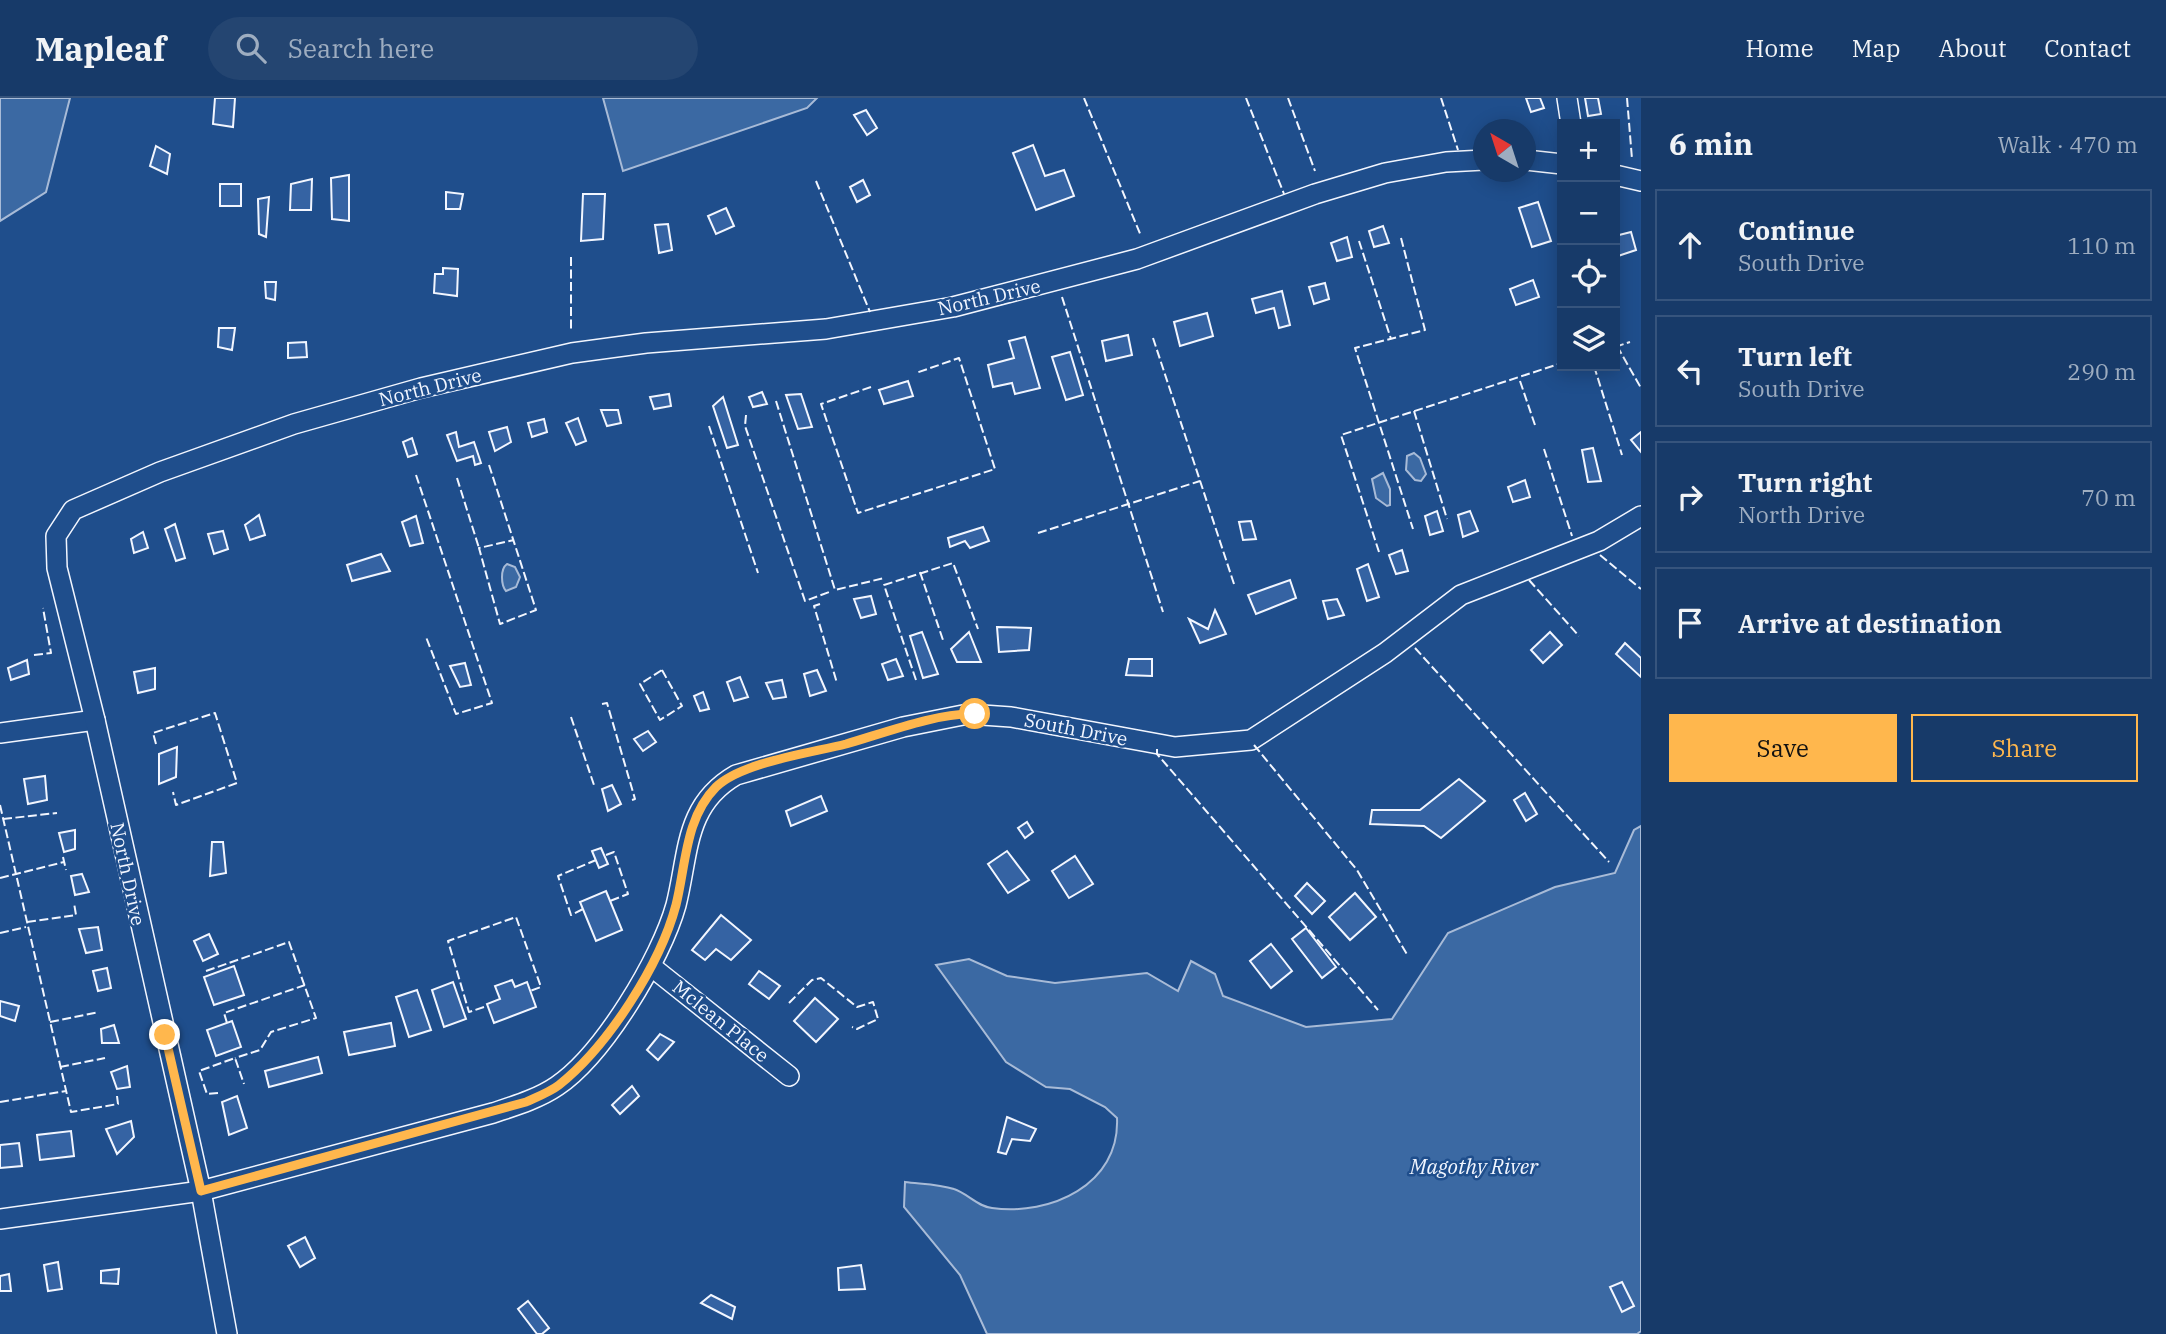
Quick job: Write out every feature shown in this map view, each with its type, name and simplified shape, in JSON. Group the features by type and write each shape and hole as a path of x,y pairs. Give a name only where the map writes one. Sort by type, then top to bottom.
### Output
{"street":[{"path":"1567,98 1570,119"},
{"name":"North Drive","path":"227,1334 201,1191 95,720 57,568 57,536 73,510 92,499 294,425 421,388 572,353 646,342 826,329 953,307 1137,260 1315,194 1385,173 1446,162 1473,161"},
{"path":"1536,161 1557,163"},
{"path":"1620,176 1641,181"},
{"name":"South Drive","path":"0,1219 201,1191 493,1113 558,1086 595,1049 652,967 676,904 686,846 695,823 711,793 736,775 903,727 968,714 1011,717 1175,747 1251,740 1385,653 1461,595 1599,541 1641,516"},
{"path":"0,733 95,720"},
{"name":"Mclean Place","path":"652,967 789,1076"}],"water":[{"path":"0,98 70,98 46,192 0,221"},
{"path":"603,98 817,98 807,108 623,171"},
{"path":"1414,453 1420,458 1426,474 1421,481 1415,480 1406,470 1407,456"},
{"path":"1383,473 1390,489 1390,505 1387,506 1376,498 1372,479"},
{"path":"507,564 515,567 520,577 516,587 506,591 502,577"},
{"name":"Magothy River","path":"1641,826 1641,1331 1637,1334 987,1334 960,1275 904,1207 905,1182 954,1189 992,1208 1036,1207 1058,1201 1094,1178 1107,1161 1115,1141 1117,1118 1105,1107 1070,1089 1046,1087 1006,1062 936,965 969,959 1007,976 1055,983 1147,973 1178,991 1191,961 1215,974 1223,996 1306,1027 1392,1019 1448,933 1555,887 1615,873 1634,830"}],"building":[{"path":"215,98 235,98 233,127 213,124"},
{"path":"1526,98 1540,98 1544,108 1531,112"},
{"path":"1585,98 1598,98 1601,114 1588,116"},
{"path":"866,110 877,128 867,135 854,115"},
{"path":"1033,145 1045,176 1064,170 1074,196 1036,210 1013,153"},
{"path":"156,146 170,154 167,174 150,166"},
{"path":"349,175 349,221 332,219 331,178"},
{"path":"312,179 311,210 290,210 291,184"},
{"path":"863,180 870,195 857,202 850,187"},
{"path":"220,184 241,184 241,206 220,206"},
{"path":"446,192 463,194 460,209 446,209"},
{"path":"583,194 605,194 603,239 581,241"},
{"path":"269,197 266,237 259,234 258,199"},
{"path":"1538,202 1551,241 1532,247 1519,208"},
{"path":"726,208 734,226 716,234 708,216"},
{"path":"668,224 672,250 659,253 655,225"},
{"path":"1383,226 1389,243 1374,247 1369,231"},
{"path":"1631,232 1636,250 1620,255 1620,235"},
{"path":"1347,237 1352,257 1337,261 1331,243"},
{"path":"443,268 458,269 457,296 434,293 435,274 443,274"},
{"path":"1533,280 1539,297 1516,305 1510,289"},
{"path":"265,282 276,282 275,300 266,298"},
{"path":"1325,283 1329,299 1314,304 1309,287"},
{"path":"1282,291 1290,325 1279,328 1274,308 1256,313 1252,299"},
{"path":"1207,313 1213,336 1180,346 1174,322"},
{"path":"219,328 235,328 232,350 218,347"},
{"path":"1128,335 1132,355 1106,361 1102,341"},
{"path":"1025,337 1040,388 1015,394 1012,383 993,387 988,365 1014,358 1009,341"},
{"path":"306,342 307,357 288,358 288,343"},
{"path":"1070,352 1083,395 1066,400 1052,357"},
{"path":"908,381 913,396 884,404 879,390"},
{"path":"762,392 767,404 753,407 749,397"},
{"path":"669,394 671,406 654,409 650,397"},
{"path":"801,394 812,427 798,429 786,395"},
{"path":"723,397 738,445 727,448 713,406"},
{"path":"601,410 618,410 621,423 607,426"},
{"path":"578,418 586,441 576,445 566,423"},
{"path":"544,419 547,432 532,437 528,423"},
{"path":"507,427 511,442 495,451 489,432"},
{"path":"456,432 459,447 474,442 481,463 475,465 473,456 457,461 447,435"},
{"path":"1641,432 1641,452 1631,440"},
{"path":"412,438 417,454 408,457 403,442"},
{"path":"1593,448 1601,481 1588,482 1582,450"},
{"path":"1525,480 1530,497 1513,502 1508,487"},
{"path":"1437,511 1443,531 1430,535 1425,516"},
{"path":"1470,511 1478,531 1463,537 1458,515"},
{"path":"259,515 265,535 250,540 245,525"},
{"path":"416,516 423,543 410,546 402,522"},
{"path":"1251,521 1256,539 1243,540 1239,522"},
{"path":"175,524 185,558 176,561 165,529"},
{"path":"983,527 989,541 970,548 965,541 950,547 948,538"},
{"path":"223,531 228,549 214,554 208,534"},
{"path":"143,532 148,548 134,553 131,539"},
{"path":"1402,550 1408,571 1396,574 1389,555"},
{"path":"381,554 390,571 352,581 347,565"},
{"path":"1368,564 1379,597 1367,601 1357,569"},
{"path":"1290,580 1296,598 1256,614 1248,595"},
{"path":"871,596 876,614 861,618 854,599"},
{"path":"1337,599 1344,615 1328,619 1323,601"},
{"path":"1215,610 1226,634 1200,643 1189,619 1208,629"},
{"path":"997,627 1031,628 1029,650 999,652"},
{"path":"922,632 938,674 923,678 910,636"},
{"path":"969,632 981,662 957,662 951,649"},
{"path":"1550,632 1562,645 1543,663 1531,650"},
{"path":"1625,643 1641,658 1641,677 1616,654"},
{"path":"896,659 903,676 888,680 882,664"},
{"path":"1129,659 1152,659 1152,676 1126,675"},
{"path":"27,660 29,674 11,680 8,668"},
{"path":"465,663 471,685 460,687 450,666"},
{"path":"155,668 155,689 138,693 134,672"},
{"path":"817,670 826,691 810,696 804,674"},
{"path":"740,677 748,697 734,701 727,682"},
{"path":"782,680 786,697 773,699 766,683"},
{"path":"703,692 709,709 700,711 694,696"},
{"path":"648,731 656,742 643,751 634,739"},
{"path":"177,747 176,777 159,784 159,754"},
{"path":"45,776 47,800 28,804 24,779"},
{"path":"1459,779 1485,801 1441,838 1424,826 1370,824 1372,810 1420,810"},
{"path":"612,785 621,804 608,811 602,789"},
{"path":"1525,793 1537,814 1526,821 1514,800"},
{"path":"821,796 827,811 791,826 786,811"},
{"path":"1027,822 1033,832 1025,838 1018,828"},
{"path":"75,830 75,849 64,852 59,833"},
{"path":"212,842 223,842 226,873 210,876"},
{"path":"601,848 608,864 599,868 592,851"},
{"path":"1007,851 1029,880 1008,893 988,864"},
{"path":"1075,856 1093,884 1069,898 1052,871"},
{"path":"82,874 89,892 75,895 71,876"},
{"path":"1307,883 1325,901 1312,914 1295,896"},
{"path":"606,891 622,930 596,941 580,902"},
{"path":"1355,893 1376,917 1350,940 1329,917"},
{"path":"721,915 751,940 731,960 716,949 705,960 692,950"},
{"path":"98,927 102,950 86,953 79,929"},
{"path":"1306,928 1336,967 1322,978 1292,939"},
{"path":"209,934 218,954 203,961 194,941"},
{"path":"1271,944 1292,971 1271,988 1250,961"},
{"path":"234,966 244,995 214,1005 204,977"},
{"path":"107,968 111,988 98,991 93,971"},
{"path":"759,971 780,986 769,999 749,984"},
{"path":"512,980 515,987 527,982 536,1007 494,1023 487,1004 500,999 495,986"},
{"path":"453,982 466,1019 444,1027 432,990"},
{"path":"417,990 431,1030 409,1037 396,997"},
{"path":"815,998 838,1019 816,1042 794,1021"},
{"path":"0,1001 19,1006 15,1021 0,1016"},
{"path":"232,1021 241,1047 216,1056 207,1030"},
{"path":"391,1023 395,1046 349,1055 344,1032"},
{"path":"114,1025 119,1043 102,1043 101,1029"},
{"path":"660,1034 674,1042 658,1060 647,1050"},
{"path":"318,1057 322,1073 269,1087 265,1071"},
{"path":"127,1066 130,1087 117,1089 111,1072"},
{"path":"632,1086 639,1096 620,1114 612,1105"},
{"path":"237,1096 247,1128 229,1135 222,1102"},
{"path":"1007,1117 1036,1129 1030,1141 1012,1139 1006,1154 998,1152"},
{"path":"131,1121 134,1137 117,1154 106,1129"},
{"path":"71,1131 74,1156 40,1160 37,1135"},
{"path":"19,1143 22,1166 0,1168 0,1145"},
{"path":"305,1237 315,1258 300,1267 288,1246"},
{"path":"58,1262 62,1289 48,1291 44,1265"},
{"path":"861,1265 865,1289 839,1290 838,1268"},
{"path":"119,1269 118,1284 101,1283 101,1271"},
{"path":"9,1274 11,1291 0,1291 0,1276"},
{"path":"1622,1282 1634,1306 1622,1312 1610,1287"},
{"path":"711,1295 735,1307 732,1319 701,1303"},
{"path":"528,1301 549,1328 542,1334 537,1334 518,1309"}],"fence":[{"path":"1084,98 1141,236"},
{"path":"1246,98 1284,194"},
{"path":"1288,98 1315,171"},
{"path":"1441,98 1458,150"},
{"path":"1627,98 1632,159"},
{"path":"816,181 870,312"},
{"path":"1401,238 1425,330 1355,348 1413,529"},
{"path":"1359,241 1391,339"},
{"path":"571,257 571,332"},
{"path":"1062,297 1163,612"},
{"path":"1153,338 1235,587"},
{"path":"1620,345 1630,342"},
{"path":"1620,351 1641,388"},
{"path":"871,387 821,404 858,513 995,469 959,358 916,373"},
{"path":"1379,552 1341,435 1557,365"},
{"path":"1596,371 1622,455"},
{"path":"1520,381 1536,428"},
{"path":"776,401 835,590 884,578"},
{"path":"1414,411 1447,519"},
{"path":"746,415 745,426 805,601 832,591"},
{"path":"709,426 758,573"},
{"path":"1544,449 1572,536"},
{"path":"489,465 536,610 500,624 479,548 514,540"},
{"path":"416,475 492,703 456,714 426,637"},
{"path":"457,478 479,548"},
{"path":"1038,533 1200,481"},
{"path":"1600,555 1641,589"},
{"path":"916,680 884,585 953,563 978,629"},
{"path":"920,572 944,643"},
{"path":"1529,580 1579,636"},
{"path":"820,604 814,606 837,683"},
{"path":"34,655 51,653 43,608"},
{"path":"1415,648 1609,862"},
{"path":"662,670 682,706 660,720 640,684 662,670"},
{"path":"602,704 607,703 635,799 632,800"},
{"path":"156,744 153,733 215,713 237,783 176,805 173,792"},
{"path":"571,717 594,785"},
{"path":"1254,745 1357,870 1408,956"},
{"path":"1157,749 1157,754 1378,1010"},
{"path":"0,805 71,1112 118,1104 117,1096"},
{"path":"3,819 57,813"},
{"path":"606,855 614,852 628,894 610,901"},
{"path":"63,857 66,870"},
{"path":"583,909 571,915 558,876 596,860"},
{"path":"0,878 64,862"},
{"path":"27,922 76,915 74,903"},
{"path":"484,1007 469,1012 448,941 516,917 541,987 530,991"},
{"path":"0,933 26,927"},
{"path":"206,971 289,942 316,1018 271,1032 260,1050 235,1058"},
{"path":"789,1003 812,980 821,978 857,1007 873,1002 878,1019 857,1029 852,1027"},
{"path":"227,1023 224,1013 305,985"},
{"path":"50,1022 99,1012"},
{"path":"60,1067 105,1058"},
{"path":"218,1093 207,1094 199,1071 235,1058 244,1084"},
{"path":"0,1102 66,1091"}],"route":[{"path":"165,1035 201,1191 526,1102 558,1086 595,1049 647,975 661,950 676,904 686,846 705,801 718,785 757,768 903,727 975,714"}]}
